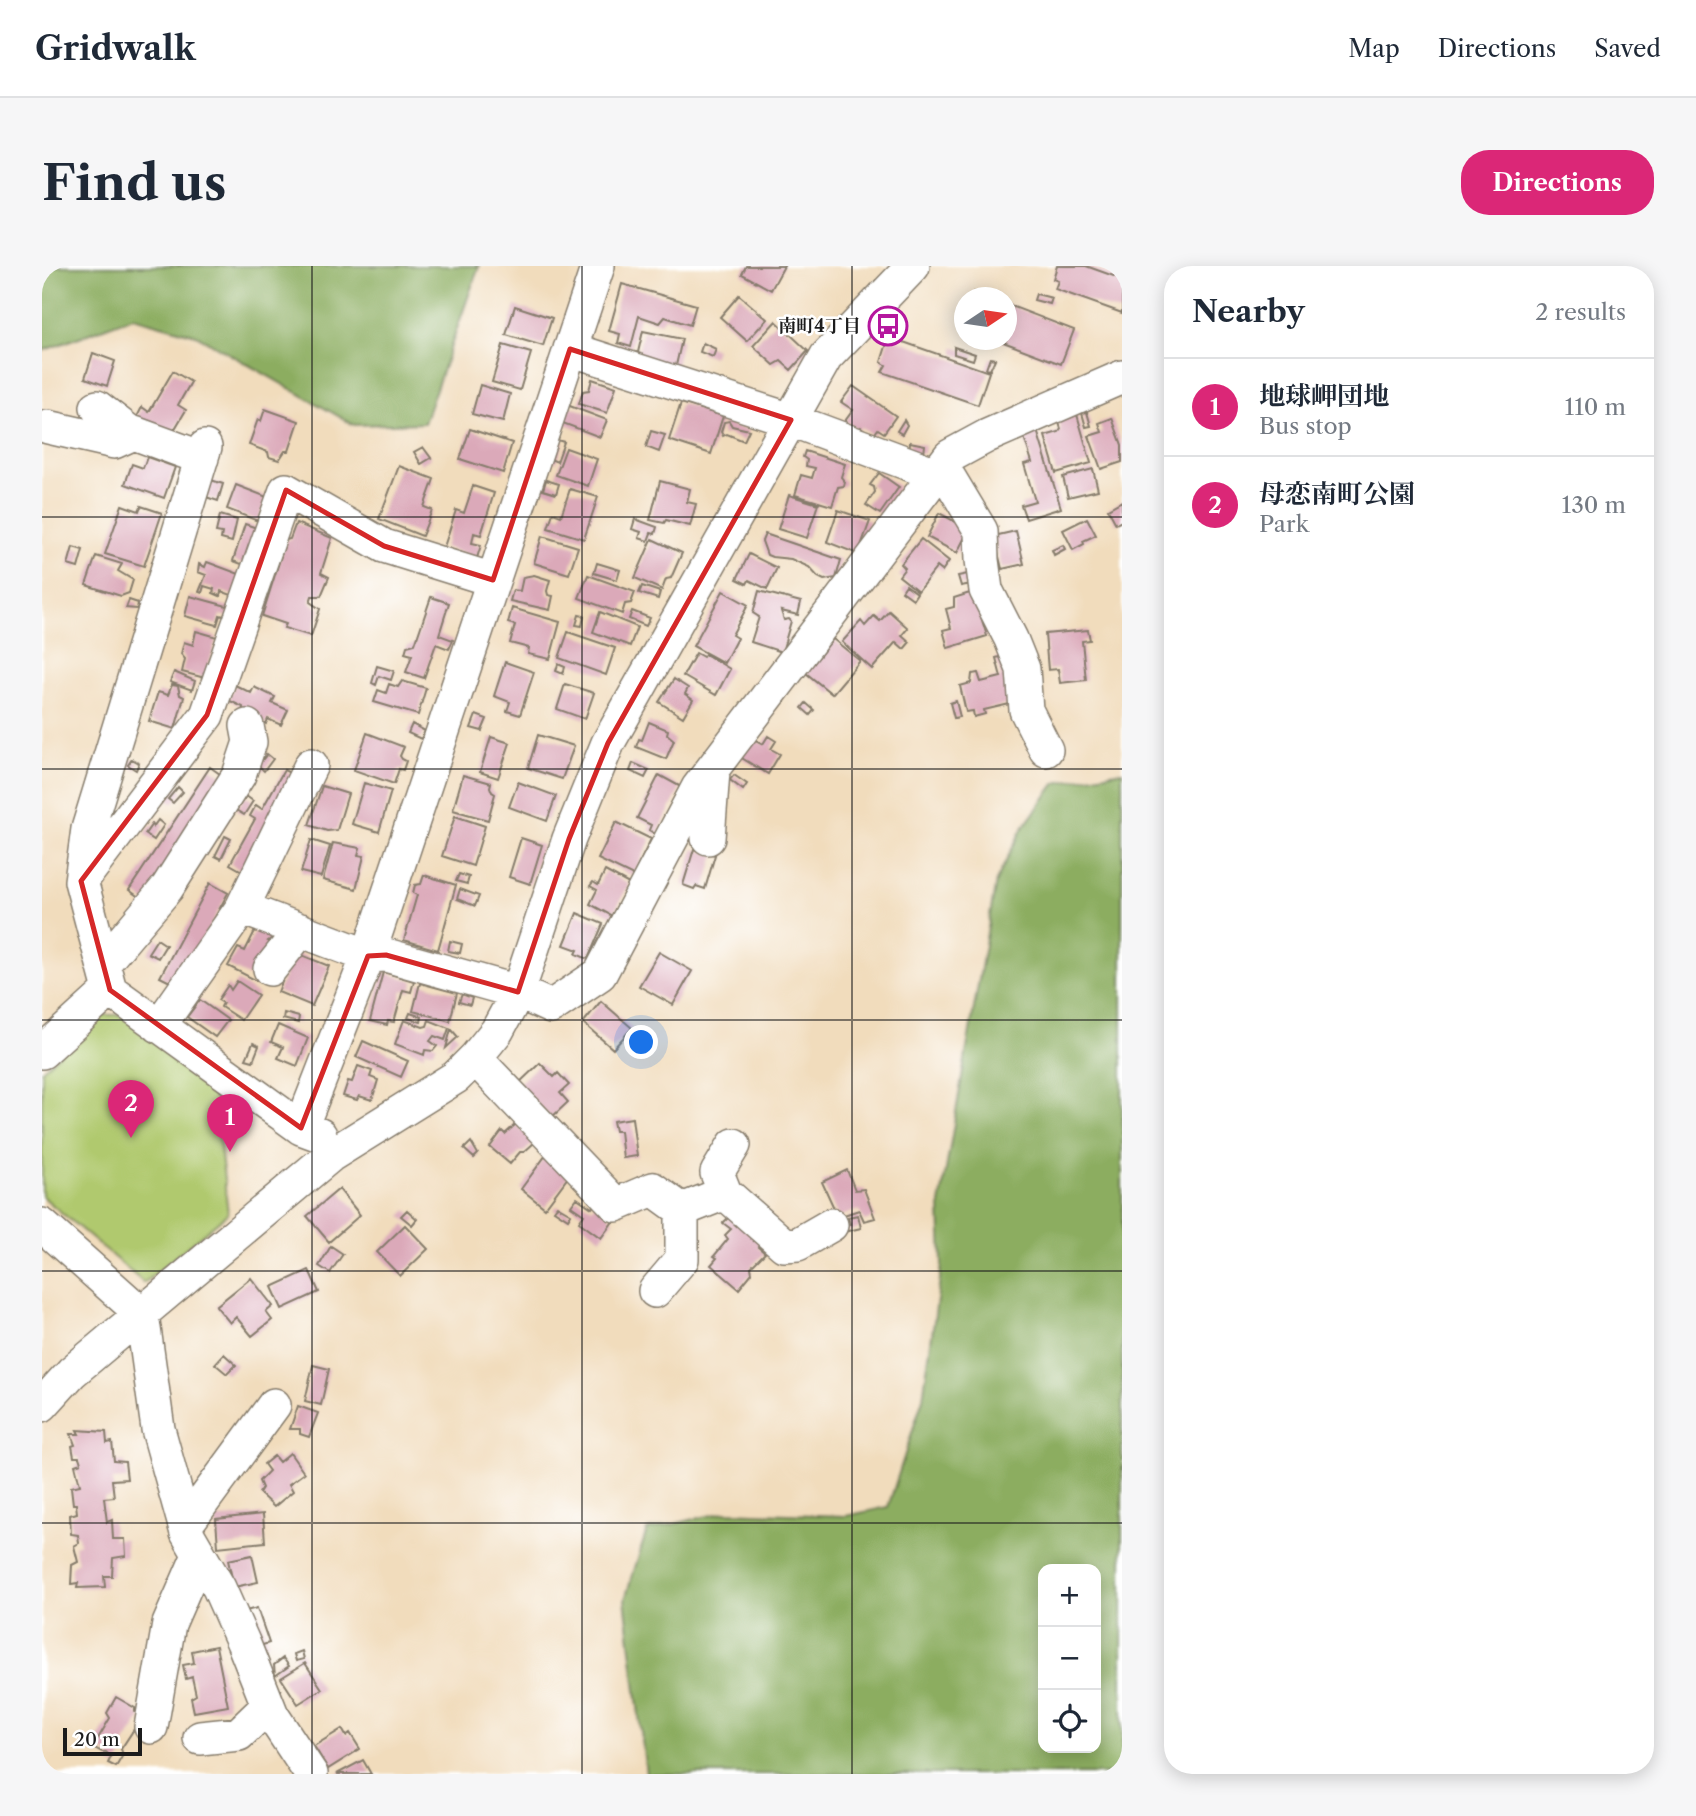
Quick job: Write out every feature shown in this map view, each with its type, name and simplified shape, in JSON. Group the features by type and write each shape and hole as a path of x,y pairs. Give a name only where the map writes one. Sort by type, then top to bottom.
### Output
{"street":[{"path":"301,1128 369,956 598,266"},
{"path":"42,1405 72,1372 331,1155 456,1077 497,1031 518,992 569,839 608,743 826,357 914,266"},
{"path":"570,349 939,470 981,531 986,590 1023,669 1026,710 1046,750"},
{"path":"242,908 369,956 386,955 518,992 551,1007 600,974 698,788 950,456 987,436 1122,377"},
{"path":"97,407 132,435"},
{"path":"48,427 114,442 134,433 203,453 88,829 80,881 106,977 159,1026 301,1128 349,1144"},
{"path":"80,881 206,715 247,637 286,490 384,546 493,580"},
{"path":"42,1052 106,977 239,775 250,742 247,726"},
{"path":"159,1026 242,908 311,765"},
{"path":"708,838 713,768"},
{"path":"270,969 301,930"},
{"path":"475,1058 616,1205 653,1189 682,1210"},
{"path":"734,1145 717,1173 725,1194 784,1245 798,1244 831,1225"},
{"path":"682,1210 725,1194"},
{"path":"655,1291 682,1259 682,1210"},
{"path":"42,1225 142,1314 158,1429 192,1541 219,1588 272,1715 311,1774"},
{"path":"151,1727 169,1624 192,1541 274,1405"},
{"path":"200,1738 239,1734 268,1706"}],"highlighted area":[{"path":"570,349 791,420 608,743 569,839 518,992 386,955 368,956 301,1128 110,990 81,881 207,715 286,490 384,546 493,580"}],"green space":[{"path":"42,266 479,266 424,423 354,425 196,335 133,317 42,351"},
{"path":"1122,771 1122,1774 646,1774 625,1599 647,1530 725,1512 846,1516 888,1507 923,1398 942,1265 940,1204 996,881 1022,829 1056,783"},
{"path":"102,1015 121,1015 212,1080 228,1213 144,1283 42,1196 42,1070"}],"building":[{"path":"746,266 784,266 771,290 742,274"},
{"path":"1057,266 1086,266 1122,279 1122,313 1055,289 1058,281 1053,279"},
{"path":"622,284 696,305 690,325 665,317 660,323 639,316 631,347 618,343 620,334 609,331"},
{"path":"1036,294 1052,298 1050,304 1034,300"},
{"path":"739,295 767,319 747,341 720,317"},
{"path":"515,306 552,318 543,346 506,335"},
{"path":"1017,308 1074,330 1061,364 1017,347"},
{"path":"776,321 808,351 791,370 781,361 774,365 753,346"},
{"path":"643,331 682,339 675,370 636,361"},
{"path":"889,337 989,372 978,405 882,372 886,365 881,362"},
{"path":"703,343 716,349 713,357 700,352"},
{"path":"503,345 531,353 520,390 492,382"},
{"path":"954,350 963,350 975,354 973,360 954,354"},
{"path":"93,353 115,361 107,386 85,378"},
{"path":"990,358 995,359 990,370 986,369"},
{"path":"173,371 191,382 178,405 186,410 170,437 137,417 142,407 149,412"},
{"path":"592,379 616,387 607,413 579,404 583,391 589,390"},
{"path":"480,385 510,394 503,422 472,414"},
{"path":"853,386 896,416 884,433 878,429 873,436 861,427 858,430 845,421 853,410 841,402"},
{"path":"681,403 723,416 711,454 669,440"},
{"path":"567,405 607,420 600,437 560,422"},
{"path":"265,409 299,421 289,451 285,451 279,460 269,457 268,452 249,445 258,419 261,421"},
{"path":"1076,411 1091,463 1056,473 1045,436 1061,429 1057,416"},
{"path":"1087,412 1091,426 1086,427 1082,413"},
{"path":"1112,418 1122,445 1122,462 1101,469 1089,436 1102,432 1099,423"},
{"path":"904,420 907,425 902,434 897,431"},
{"path":"729,421 732,426 749,430 744,441 727,434 723,436 721,432 724,422"},
{"path":"1036,427 1061,508 1026,519 1021,505 1035,501 1024,464 1032,462 1022,431"},
{"path":"470,429 512,443 503,473 460,459"},
{"path":"651,431 665,435 659,452 646,447"},
{"path":"557,440 564,442 557,462 550,459"},
{"path":"910,442 925,445 924,454 909,452"},
{"path":"423,447 431,458 421,464 414,452"},
{"path":"566,448 597,459 588,486 556,475"},
{"path":"805,451 845,464 841,477 845,482 844,486 838,487 832,506 795,495 801,475 812,478 815,468 806,466 807,460 803,457"},
{"path":"147,457 175,467 164,498 125,484 132,464 143,468"},
{"path":"399,466 434,479 424,507 432,510 422,536 379,519"},
{"path":"1093,469 1098,490 1068,497 1063,477"},
{"path":"879,473 899,487 880,514 866,505 875,492 870,485"},
{"path":"205,478 223,484 218,501 200,495"},
{"path":"546,480 559,484 556,494 543,490"},
{"path":"660,481 690,489 687,502 696,504 690,526 666,520 664,523 650,520"},
{"path":"236,485 267,497 258,521 227,509"},
{"path":"473,486 494,493 481,535 474,533 472,543 481,545 477,558 444,547 456,510 464,513"},
{"path":"570,489 598,497 584,539 548,528 553,513 561,516"},
{"path":"789,495 818,504 807,538 778,529"},
{"path":"1122,501 1122,521 1116,524 1108,509"},
{"path":"122,505 139,511 141,506 162,513 144,566 105,554"},
{"path":"838,510 870,521 858,554 827,542"},
{"path":"939,513 969,529 957,553 927,537"},
{"path":"220,515 237,520 232,542 221,539 222,533 216,532"},
{"path":"1087,518 1096,535 1073,550 1063,530"},
{"path":"635,519 657,527 655,534 651,533 648,541 639,538 641,532 632,529"},
{"path":"296,523 332,538 321,573 329,577 321,596 312,596 310,602 320,609 311,636 284,628 286,624 262,616 286,540 290,539"},
{"path":"245,524 263,530 250,567 233,561"},
{"path":"1016,531 1024,564 1002,569 994,536"},
{"path":"765,534 841,560 836,578 824,580 809,567 791,559 767,555 762,541"},
{"path":"542,536 578,547 569,574 534,563"},
{"path":"652,539 682,553 671,578 666,579 662,590 635,578"},
{"path":"921,539 949,561 942,571 937,567 918,591 899,576 905,568 901,564"},
{"path":"1063,545 1065,549 1054,555 1052,550"},
{"path":"73,547 83,550 78,568 68,565"},
{"path":"749,554 777,568 767,589 749,580 747,584 737,579"},
{"path":"96,556 122,564 118,571 133,580 129,593 121,596 86,585"},
{"path":"207,562 242,575 234,596 221,591 220,596 213,593 214,589 204,586 202,593 199,592 206,575 198,572 199,564 205,567"},
{"path":"597,563 620,570 617,580 594,573"},
{"path":"973,573 976,583 961,586 958,576"},
{"path":"534,575 550,580 547,591 548,595 553,596 550,610 510,601 513,590 520,591 523,577"},
{"path":"588,575 635,592 631,603 625,604 622,614 579,598"},
{"path":"906,585 917,593 913,599 902,591"},
{"path":"642,586 660,592 658,599 639,593"},
{"path":"723,591 748,605 732,635 737,638 724,663 693,646"},
{"path":"759,591 801,602 798,615 781,611 784,620 791,621 782,652 751,642 759,617 753,613"},
{"path":"973,592 987,636 948,648 943,630 951,628 946,609 954,607 954,598"},
{"path":"190,596 234,608 231,618 220,615 217,625 185,616"},
{"path":"431,597 449,603 439,635 453,640 449,649 436,644 424,678 406,672 412,655 405,653 407,646 415,644"},
{"path":"129,600 138,603 137,609 126,608"},
{"path":"512,608 560,622 550,659 528,654 529,648 510,643 515,625 508,623"},
{"path":"632,611 650,618 646,626 629,619"},
{"path":"889,611 908,628 902,635 910,642 904,649 896,642 872,669 842,642 861,621 865,626 874,616 880,621"},
{"path":"600,612 637,627 630,646 593,632"},
{"path":"579,615 584,616 582,626 576,625"},
{"path":"1088,630 1090,640 1082,641 1086,680 1060,683 1058,669 1048,670 1045,634"},
{"path":"196,631 217,637 205,678 182,672 185,659 181,654 184,642 193,645"},
{"path":"568,632 615,648 606,675 559,658"},
{"path":"833,639 860,661 832,694 806,673"},
{"path":"696,653 703,657 705,654 730,669 716,695 683,676"},
{"path":"1003,656 1014,703 984,710 985,714 974,717 973,711 966,712 960,686 971,683 972,674 978,673 981,682 1001,677 996,658"},
{"path":"505,662 534,672 520,715 507,711 510,702 494,696"},
{"path":"558,664 565,667 563,674 556,671"},
{"path":"377,666 394,671 391,680 379,676 376,685 372,683"},
{"path":"174,672 195,681 192,690 170,682"},
{"path":"674,679 688,688 685,694 693,700 683,717 659,702"},
{"path":"402,681 426,688 418,715 374,702 378,690 386,693 389,684 398,687"},
{"path":"565,684 594,693 585,719 557,709"},
{"path":"172,685 178,686 180,695 184,697 175,729 149,721 158,692 168,695"},
{"path":"235,685 251,693 254,687 275,697 272,703 288,710 281,725 268,719 266,724 242,713 243,707 228,700"},
{"path":"956,701 960,717 954,718 950,703"},
{"path":"806,703 814,710 810,715 802,708"},
{"path":"476,715 487,719 482,731 471,728"},
{"path":"649,722 668,730 667,734 674,740 666,759 636,747"},
{"path":"412,724 425,731 421,739 408,733"},
{"path":"367,733 404,747 400,756 406,761 403,770 399,769 394,784 354,770"},
{"path":"538,735 574,746 562,779 528,768"},
{"path":"768,736 776,741 771,749 780,754 768,774 740,757 752,738 763,744"},
{"path":"491,737 510,743 498,778 480,772"},
{"path":"267,754 273,759 264,771 258,765"},
{"path":"132,759 139,763 136,770 128,765"},
{"path":"633,763 649,770 645,778 630,771"},
{"path":"210,767 227,779 146,902 129,890"},
{"path":"284,770 298,777 244,872 230,864 255,819 250,816 256,805 262,809"},
{"path":"463,775 491,783 490,787 495,794 488,820 453,810"},
{"path":"659,775 681,787 657,835 649,830 651,825 637,818"},
{"path":"734,775 747,784 743,790 730,780"},
{"path":"518,782 556,796 547,821 509,807"},
{"path":"364,783 391,791 379,832 352,824"},
{"path":"322,786 348,794 337,830 327,831 309,825"},
{"path":"178,787 183,792 173,803 168,799"},
{"path":"246,796 253,801 244,815 236,810"},
{"path":"455,816 485,826 473,866 442,856"},
{"path":"158,820 164,825 154,840 145,834"},
{"path":"616,822 651,839 633,876 598,859"},
{"path":"225,836 231,839 221,859 215,856"},
{"path":"521,838 542,845 530,884 509,877"},
{"path":"311,840 330,846 321,877 301,872"},
{"path":"333,843 360,848 358,855 364,856 356,889 323,880"},
{"path":"694,849 715,855 705,889 683,885"},
{"path":"605,871 629,884 612,916 590,904 597,890 590,886 593,882 598,885"},
{"path":"459,874 469,877 467,884 456,881"},
{"path":"424,875 456,885 438,950 404,940 417,895 413,893 415,885 421,884"},
{"path":"210,883 228,893 178,986 160,977"},
{"path":"460,889 479,896 475,906 457,899"},
{"path":"577,913 603,924 588,959 576,954 578,950 564,945"},
{"path":"256,929 272,938 268,941 278,946 259,982 228,966 238,948 245,951"},
{"path":"157,939 166,945 158,958 148,953"},
{"path":"450,941 462,944 460,953 448,951"},
{"path":"294,952 329,966 312,1006 278,992"},
{"path":"659,952 692,971 673,1005 639,986"},
{"path":"383,972 414,981 411,992 403,990 394,1022 388,1021 387,1025 370,1021"},
{"path":"237,981 258,995 241,1020 221,1007 223,1003 218,1000 228,985 231,990"},
{"path":"420,983 457,993 450,1021 413,1011"},
{"path":"462,994 472,998 470,1005 459,1002"},
{"path":"200,1000 228,1020 215,1037 187,1017"},
{"path":"601,1001 632,1028 613,1049 583,1023"},
{"path":"284,1013 299,1017 298,1023 283,1019"},
{"path":"410,1013 422,1017 421,1022 408,1018"},
{"path":"404,1020 423,1027 427,1026 429,1020 449,1028 445,1040 434,1036 430,1041 437,1046 433,1051 425,1050 424,1055 395,1044"},
{"path":"278,1025 308,1038 297,1066 278,1058 283,1047 271,1042"},
{"path":"451,1029 458,1037 446,1048"},
{"path":"363,1041 408,1061 401,1077 356,1057"},
{"path":"253,1043 259,1046 253,1061 246,1059"},
{"path":"540,1063 554,1077 558,1073 569,1085 560,1093 568,1102 551,1118 518,1084"},
{"path":"358,1066 372,1071 370,1077 378,1080 372,1100 359,1096 357,1100 343,1096 348,1081 352,1082"},
{"path":"632,1118 637,1156 623,1158 620,1131 615,1131 613,1121"},
{"path":"516,1124 534,1143 524,1152 520,1152 510,1164 490,1147 502,1131 505,1134"},
{"path":"471,1142 478,1154 474,1158 464,1149"},
{"path":"546,1155 571,1173 545,1208 521,1189"},
{"path":"847,1170 855,1190 864,1189 875,1218 864,1221 859,1210 838,1217 822,1182"},
{"path":"339,1189 360,1215 329,1242 307,1216"},
{"path":"577,1198 592,1208 596,1202 614,1220 601,1238 579,1222 584,1215 571,1206"},
{"path":"557,1206 571,1214 568,1219 554,1210"},
{"path":"407,1210 417,1219 412,1225 401,1216"},
{"path":"858,1215 861,1228 844,1232 842,1225 850,1224 848,1217"},
{"path":"729,1217 763,1242 758,1247 765,1253 751,1267 752,1273 739,1289 711,1265 717,1258 714,1256 728,1239 725,1235 731,1229 723,1223"},
{"path":"405,1225 428,1249 400,1276 377,1252"},
{"path":"331,1246 343,1254 330,1273 319,1266"},
{"path":"309,1270 319,1292 282,1309 272,1287"},
{"path":"251,1278 273,1306 266,1312 272,1320 252,1336 236,1317 230,1323 216,1306"},
{"path":"224,1354 236,1365 227,1374 215,1364"},
{"path":"313,1365 329,1369 321,1405 305,1401"},
{"path":"298,1406 318,1413 309,1437 300,1434 300,1429 290,1429"},
{"path":"77,1430 106,1432 107,1443 112,1442 114,1461 125,1462 127,1479 112,1480 114,1497 104,1498 107,1522 112,1520 113,1539 125,1539 126,1556 113,1558 112,1576 104,1576 105,1587 77,1588 78,1583 71,1584 72,1565 78,1562 74,1546 79,1543 78,1535 71,1534 70,1515 77,1513 71,1487 80,1485 75,1465 81,1463 79,1457 74,1457 72,1446 75,1445 71,1434 79,1434"},
{"path":"290,1453 304,1473 289,1484 293,1491 274,1507 259,1493 262,1488 259,1481 269,1471 264,1464 274,1456 279,1462"},
{"path":"263,1514 265,1542 218,1547 216,1519"},
{"path":"252,1555 258,1582 234,1587 228,1560"},
{"path":"257,1608 269,1643 253,1648 242,1612"},
{"path":"216,1646 228,1706 194,1712 191,1698 196,1695 192,1677 186,1679 183,1665 194,1663 192,1651"},
{"path":"302,1651 304,1659 296,1661 294,1654"},
{"path":"283,1658 289,1666 275,1676 274,1665"},
{"path":"305,1663 322,1689 298,1704 281,1678"},
{"path":"116,1697 135,1708 135,1712 142,1717 121,1749 123,1755 116,1767 108,1763 111,1757 106,1752 93,1747 110,1718 107,1713"},
{"path":"342,1729 346,1736 350,1733 360,1749 328,1769 314,1746"},
{"path":"363,1760 371,1774 337,1774"}],"place":[{"name":"南町4丁目","path":"888,326"},
{"name":"母恋南町公園","path":"131,1138"},
{"name":"地球岬団地","path":"230,1152"}]}
